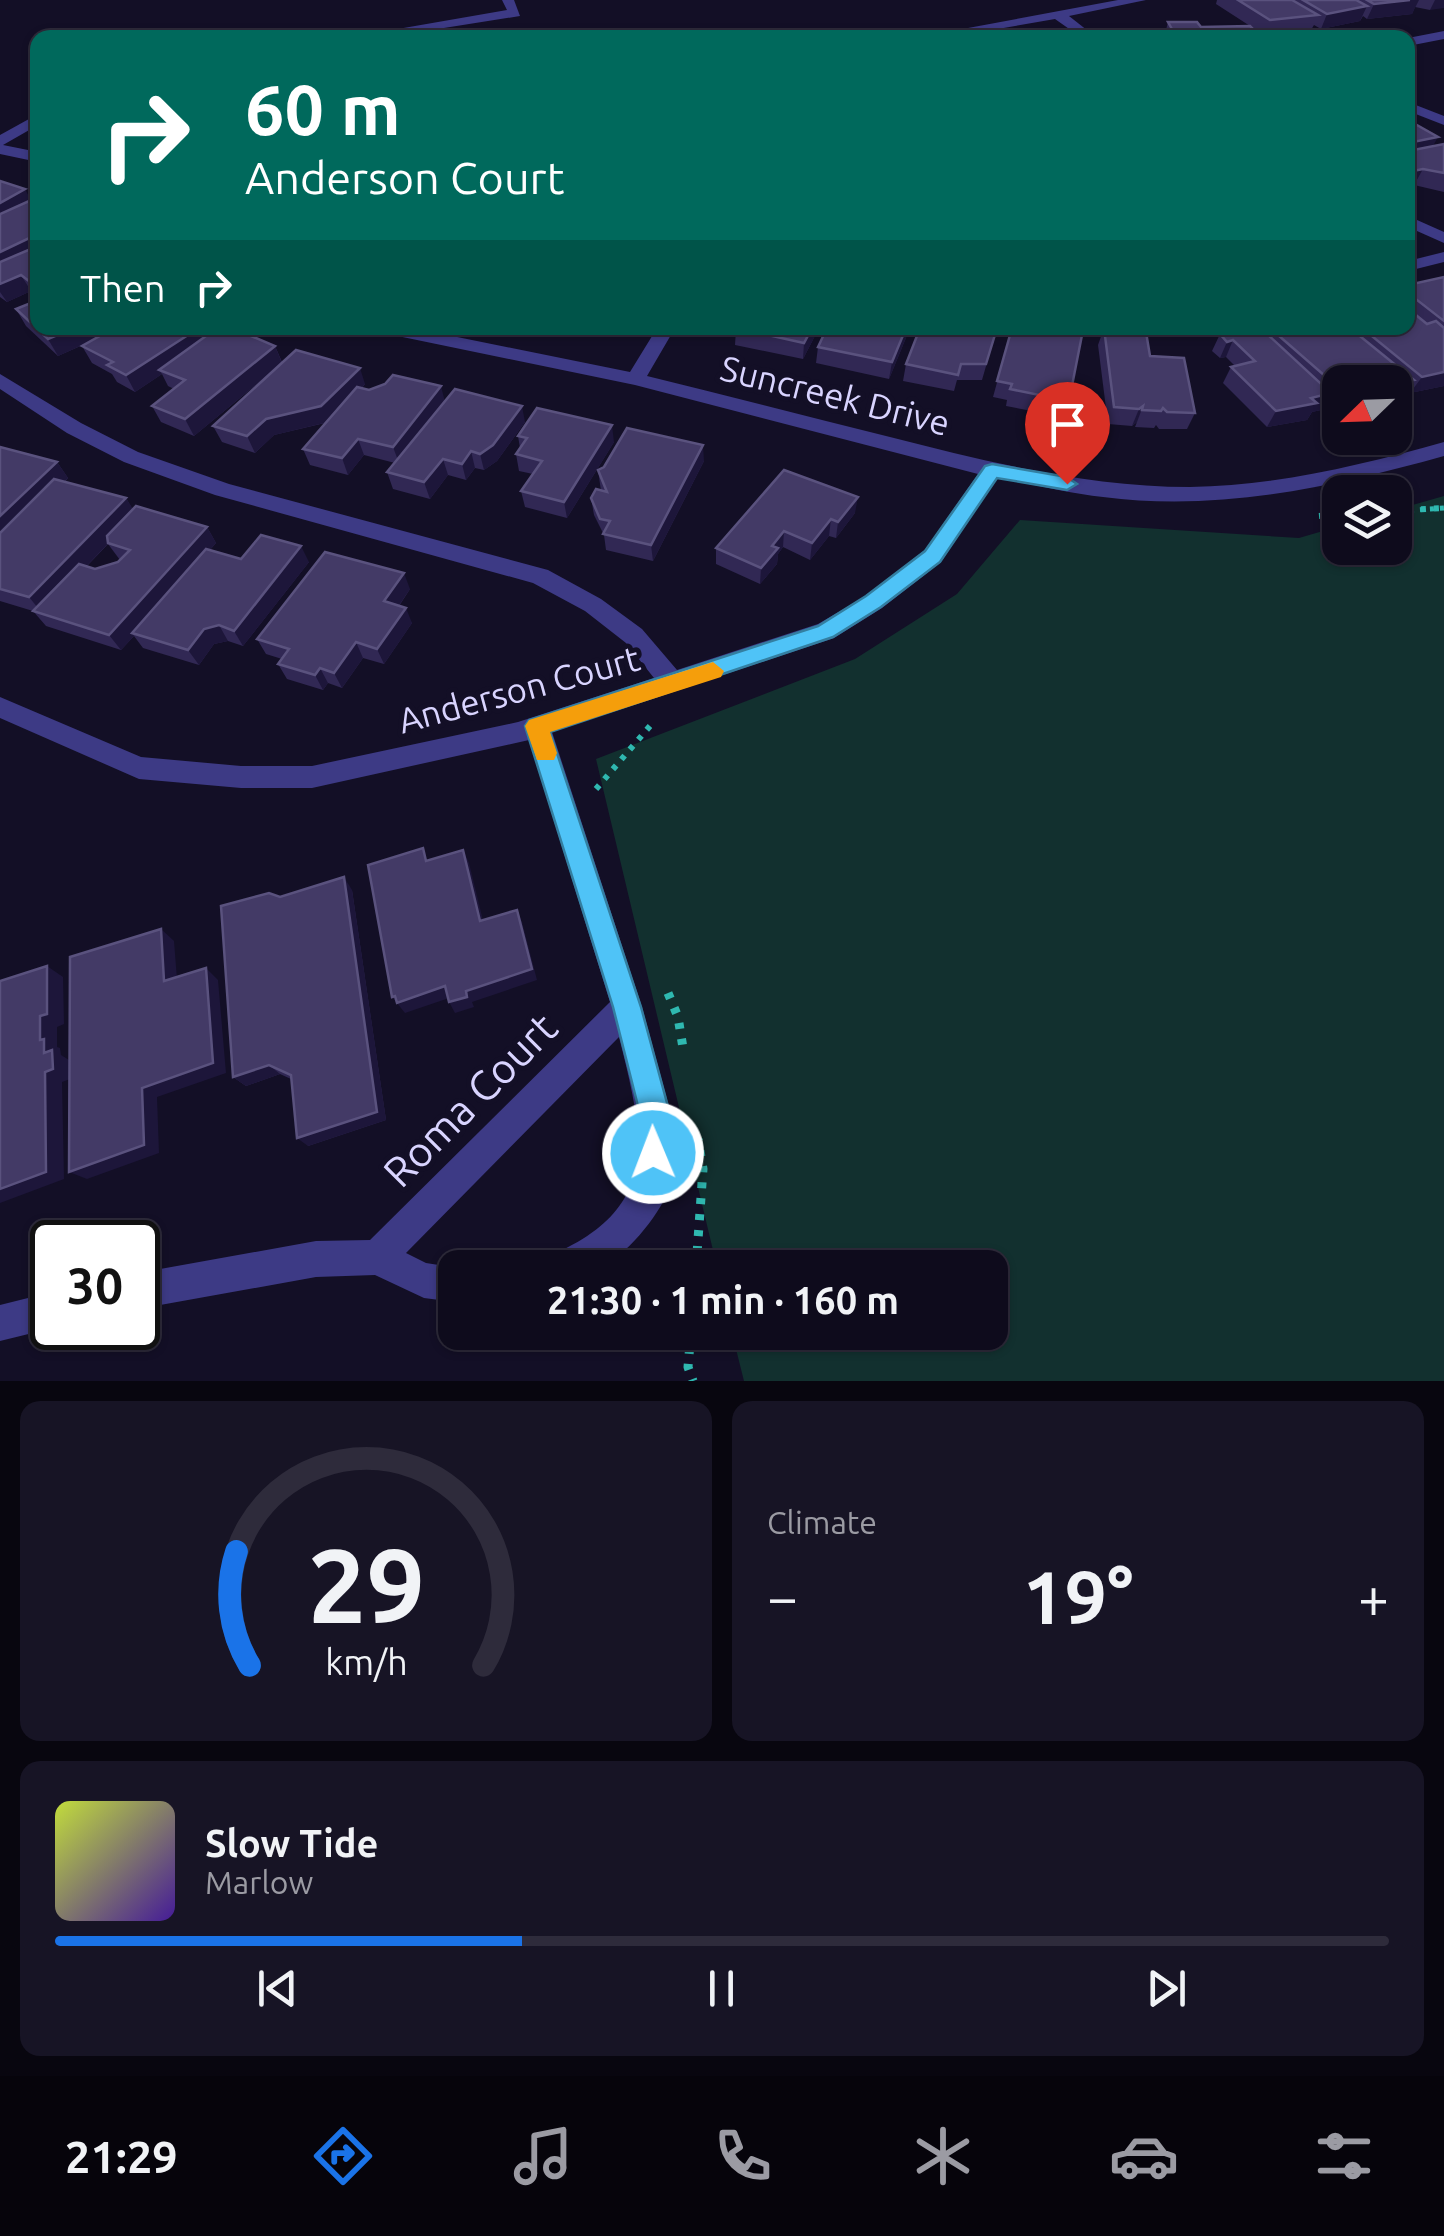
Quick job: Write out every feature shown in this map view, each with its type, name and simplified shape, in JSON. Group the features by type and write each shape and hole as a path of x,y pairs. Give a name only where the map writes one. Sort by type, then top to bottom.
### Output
{"street":[{"path":"966,30 1140,0"},
{"path":"402,30 512,6"},
{"path":"1057,14 1080,30"},
{"path":"440,24 444,30"},
{"path":"1415,41 1444,35"},
{"path":"1415,109 1444,121"},
{"path":"0,141 30,123"},
{"path":"0,149 30,155"},
{"path":"1415,224 1444,238"},
{"path":"1415,264 1444,257"},
{"name":"Suncreek Drive","path":"423,335 635,378 992,470 1105,490 1190,494 1278,488 1362,472 1444,449"},
{"path":"635,378 662,335"},
{"path":"0,380 74,428 131,457 223,490 540,576 593,605 634,636 674,684"},
{"name":"Anderson Court","path":"0,707 139,768 241,778 312,777 537,726 826,632 874,602 933,556 992,470"},
{"path":"537,726 627,1007 655,1114 651,1192 628,1223 593,1250"},
{"name":"Roma Court","path":"377,1257 627,1007"},
{"path":"160,1287 316,1259 377,1257 424,1280 438,1282"},
{"path":"0,1323 30,1316"}],"path":[{"path":"1412,510 1444,508"},
{"path":"588,798 662,712"},
{"path":"663,980 678,1016 684,1055"},
{"path":"697,1131 703,1170 697,1250"},
{"path":"689,1350 692,1381"}],"green space":[{"path":"1444,496 1444,1381 744,1381 736,1350 1008,1350 1008,1250 713,1250 596,759 855,659 957,594 1020,520 1299,538 1322,531 1322,565 1412,565 1412,505"}],"building":[{"path":"1238,0 1292,0 1318,15 1270,20"},
{"path":"1303,0 1356,0 1367,6 1327,14"},
{"path":"1367,0 1410,0 1374,4"},
{"path":"1168,22 1197,22 1201,27 1250,26 1254,30 1172,30"},
{"path":"1415,124 1438,137 1415,142"},
{"path":"1444,144 1444,173 1415,171 1415,150"},
{"path":"0,181 25,189 0,203"},
{"path":"30,201 30,238 0,252 0,214"},
{"path":"30,249 30,282 21,275 0,284 0,262"},
{"path":"1444,277 1444,321 1415,298 1415,283"},
{"path":"30,303 30,322 16,309"},
{"path":"1415,314 1427,324 1436,321 1444,328 1444,372 1422,377 1371,335 1415,335"},
{"path":"102,335 188,335 126,375 107,365 113,362 82,346"},
{"path":"207,335 249,335 275,346 185,419 152,406 185,380 159,370"},
{"path":"768,335 808,335 804,343"},
{"path":"824,335 903,335 892,362 818,347"},
{"path":"917,335 995,335 986,364 961,364 958,375 906,364"},
{"path":"1010,335 1082,335 1069,401 1010,389 1012,384 997,381"},
{"path":"1105,335 1146,335 1150,356 1184,358 1195,413 1167,412 1163,408 1142,410 1143,406 1114,407"},
{"path":"1221,335 1268,335 1322,385 1322,395 1311,398 1317,403 1276,411 1231,367 1255,361 1233,340 1227,342"},
{"path":"1278,335 1359,335 1396,365 1322,365 1322,373"},
{"path":"296,350 360,368 321,406 266,419 247,436 213,426"},
{"path":"393,375 441,386 393,447 358,439 342,458 303,449 357,387 369,390 385,384"},
{"path":"455,389 522,406 493,445 480,454 471,451 462,464 443,459 424,482 387,472"},
{"path":"537,408 612,425 564,502 521,491 542,461 516,454 527,438 518,436"},
{"path":"627,428 703,445 651,545 603,534 610,521 600,519 591,498 596,489 607,492 598,470 604,467"},
{"path":"0,447 57,462 0,516"},
{"path":"784,470 858,497 838,522 831,519 812,543 784,531 772,546 778,548 761,568 716,548"},
{"path":"54,479 126,498 29,597 0,589 0,533"},
{"path":"136,506 207,527 109,635 33,611 79,564 95,569 118,562 130,550 108,543 107,536"},
{"path":"261,535 301,546 234,631 219,625 204,629 188,650 132,633 206,549 241,559"},
{"path":"325,552 404,573 384,601 406,608 377,649 356,642 334,673 320,668 315,675 278,664 289,649 257,639"},
{"path":"423,848 426,861 463,850 480,921 517,910 532,969 466,991 467,997 449,1002 445,986 397,1003 392,997 368,865"},
{"path":"344,877 377,1112 297,1138 291,1075 269,1065 233,1077 221,906 269,893 280,897"},
{"path":"161,929 164,981 206,968 213,1063 142,1088 144,1145 69,1172 70,957"},
{"path":"47,966 47,1014 40,1016 40,1040 44,1039 44,1053 52,1050 53,1069 45,1072 46,1172 0,1189 0,981"}],"slow traffic":[{"path":"546,753 537,726 713,671"}],"route":[{"path":"653,1153 655,1114 627,1007 537,726 826,632 874,602 933,556 992,470 1067,484"}]}
